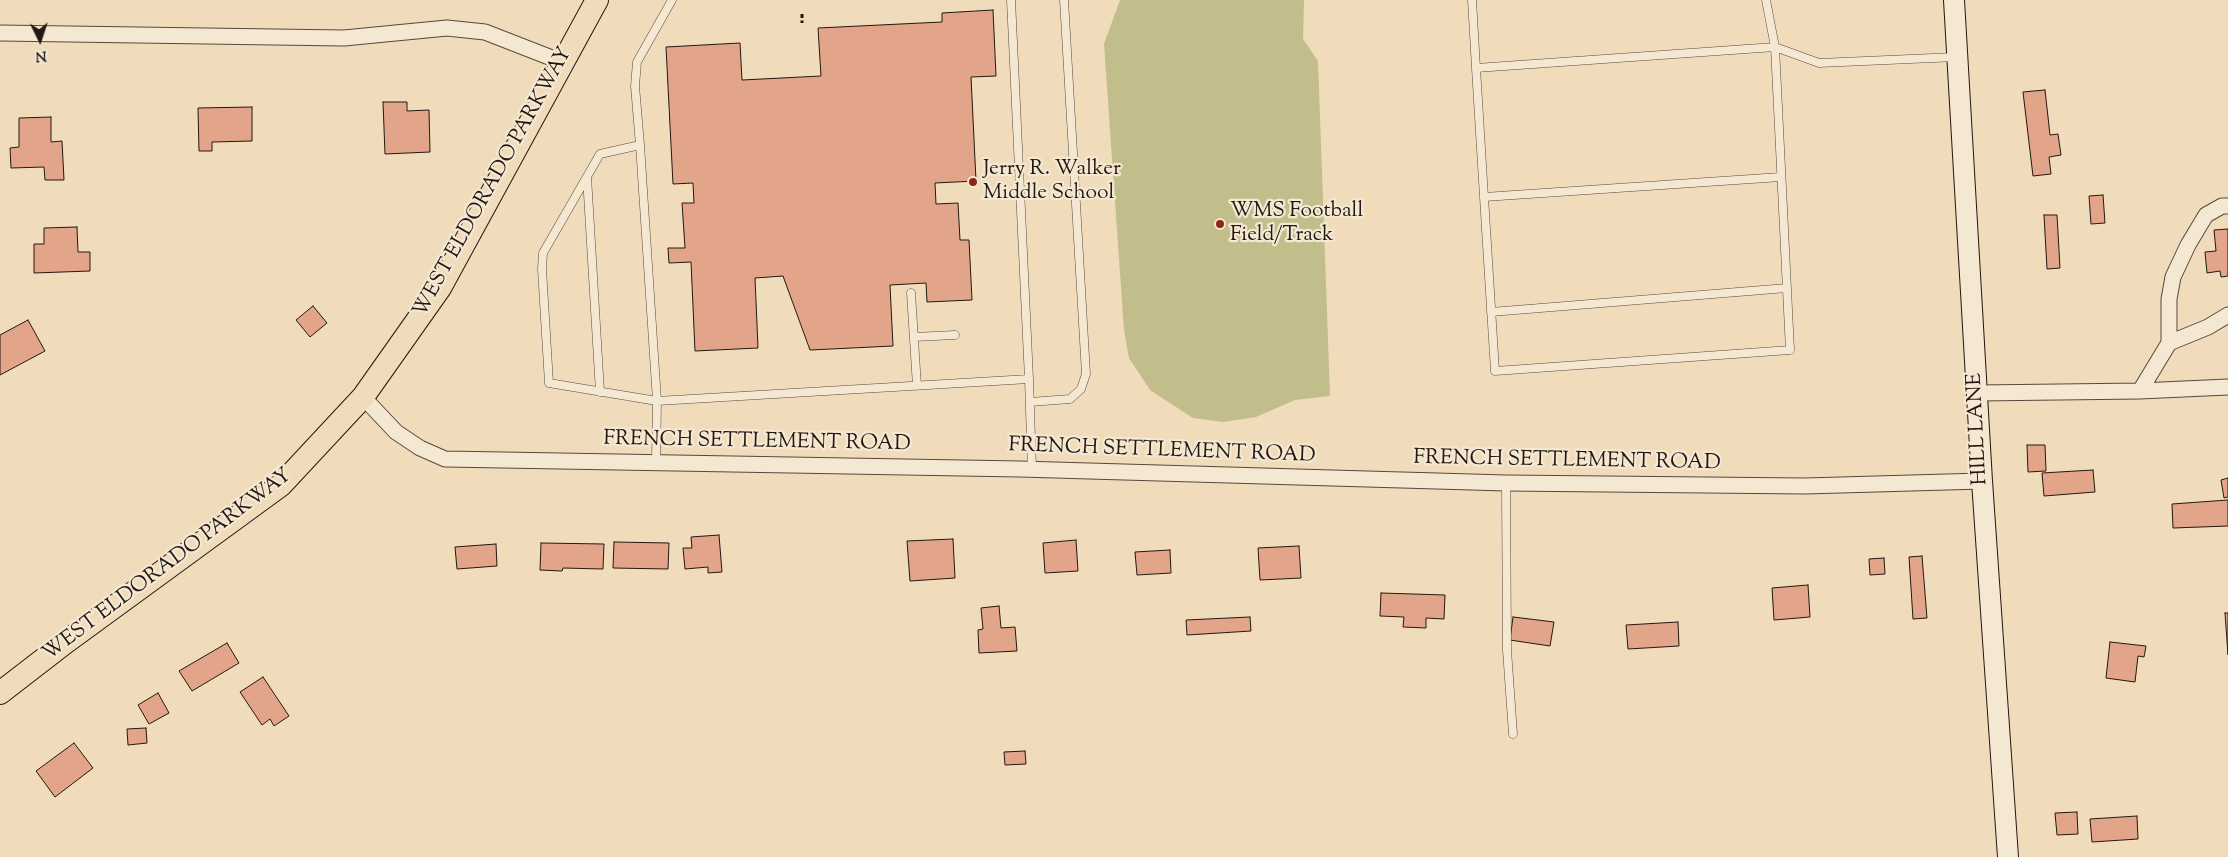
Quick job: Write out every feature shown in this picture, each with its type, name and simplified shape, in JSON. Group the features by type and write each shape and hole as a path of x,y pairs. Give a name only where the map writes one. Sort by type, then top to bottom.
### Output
{"main road":[{"name":"WEST ELDORADO PARKWAY","path":"0,693 66,642 281,485 363,397 440,288 597,0"}],"street":[{"name":"HILL LANE","path":"1954,0 1982,481 2008,857"},
{"path":"0,33 344,38 447,28 485,32 562,62"},
{"path":"2140,391 2169,343 2169,298 2174,277 2188,245 2206,215 2222,206 2228,206"},
{"path":"2169,343 2208,327 2228,315"},
{"path":"1978,393 2140,391 2228,387"},
{"name":"FRENCH SETTLEMENT ROAD","path":"363,397 396,432 420,448 445,459 1032,470 1506,483 1805,486 1982,481"}],"lane":[{"path":"656,463 657,401 635,86 637,62 672,0"},
{"path":"1011,0 1032,470"},
{"path":"1030,402 1070,399 1081,389 1086,374 1064,0"},
{"path":"1472,0 1495,371 1790,350 1775,47 1766,0"},
{"path":"1476,68 1775,47 1819,63 1958,57"},
{"path":"640,145 600,154 543,253 542,269 549,383 657,401 1029,379"},
{"path":"587,177 600,392"},
{"path":"1484,198 1781,177"},
{"path":"1491,312 1787,288"},
{"path":"911,293 917,386"},
{"path":"914,337 955,335"},
{"path":"1506,483 1507,650 1513,734"}],"path":[{"path":"802,14 802,23"}],"shaded area":[{"name":"WMS Football Field/Track","path":"1120,0 1304,0 1303,39 1318,61 1330,396 1295,400 1256,417 1223,422 1193,418 1150,390 1129,358 1124,330 1104,44"}],"building":[{"name":"Jerry R. Walker Middle School","path":"993,10 996,76 971,77 976,181 935,183 936,204 958,203 960,240 969,240 972,300 927,302 926,283 890,285 893,346 810,350 783,276 755,278 758,348 695,351 691,262 669,263 668,248 685,248 682,203 694,203 693,183 673,184 666,47 740,43 742,80 821,76 818,28 942,22 942,13"},
{"path":"2045,90 2050,135 2058,134 2061,155 2049,157 2051,174 2033,176 2023,92"},
{"path":"383,102 407,102 407,111 429,110 430,152 385,154"},
{"path":"252,107 252,141 212,142 212,151 199,151 198,108"},
{"path":"51,117 51,142 62,141 64,180 45,180 44,167 11,168 10,148 19,147 19,118"},
{"path":"2103,195 2105,223 2091,224 2089,196"},
{"path":"2044,215 2057,215 2060,268 2047,269"},
{"path":"77,227 78,252 90,252 90,271 34,273 34,244 44,244 44,228"},
{"path":"2228,229 2228,276 2221,277 2220,271 2207,273 2205,252 2216,251 2214,230"},
{"path":"313,306 327,323 310,337 296,320"},
{"path":"28,320 45,351 0,375 0,335"},
{"path":"2027,445 2045,445 2046,471 2028,472"},
{"path":"2093,470 2095,492 2044,496 2042,473"},
{"path":"2228,478 2228,497 2224,498 2221,480"},
{"path":"2228,500 2228,526 2173,528 2172,504"},
{"path":"719,535 722,572 708,573 708,567 685,569 683,548 692,548 691,537"},
{"path":"953,539 955,578 910,581 907,541"},
{"path":"1076,540 1078,571 1045,573 1043,543"},
{"path":"614,542 669,543 668,569 613,568"},
{"path":"541,543 604,544 603,569 563,568 562,571 540,570"},
{"path":"496,544 497,566 457,569 455,547"},
{"path":"1299,546 1301,578 1260,580 1258,548"},
{"path":"1170,550 1171,573 1137,575 1135,552"},
{"path":"1922,556 1927,618 1913,619 1909,557"},
{"path":"1884,558 1885,574 1870,575 1869,559"},
{"path":"1808,585 1810,617 1774,620 1772,588"},
{"path":"1381,593 1445,595 1444,619 1426,618 1426,628 1403,627 1404,617 1380,616"},
{"path":"999,606 1001,628 1015,627 1017,651 979,653 978,630 983,629 981,608"},
{"path":"2225,613 2228,613 2228,655"},
{"path":"1250,617 1251,631 1187,635 1186,620"},
{"path":"1513,617 1554,622 1550,646 1510,640"},
{"path":"1678,622 1679,646 1628,649 1626,625"},
{"path":"2110,642 2146,646 2144,657 2138,656 2135,682 2106,678"},
{"path":"227,643 239,663 192,691 179,671"},
{"path":"263,677 289,716 274,726 270,719 262,725 240,692"},
{"path":"158,693 169,713 149,724 138,705"},
{"path":"146,728 147,743 128,745 127,729"},
{"path":"74,743 93,768 55,797 36,771"},
{"path":"1025,751 1026,764 1005,765 1004,752"},
{"path":"2077,812 2078,834 2057,835 2055,813"},
{"path":"2137,816 2138,839 2092,842 2090,819"}],"place":[{"name":"Jerry R. Walker Middle School","path":"973,182"},
{"name":"WMS Football Field/Track","path":"1220,224"}]}
